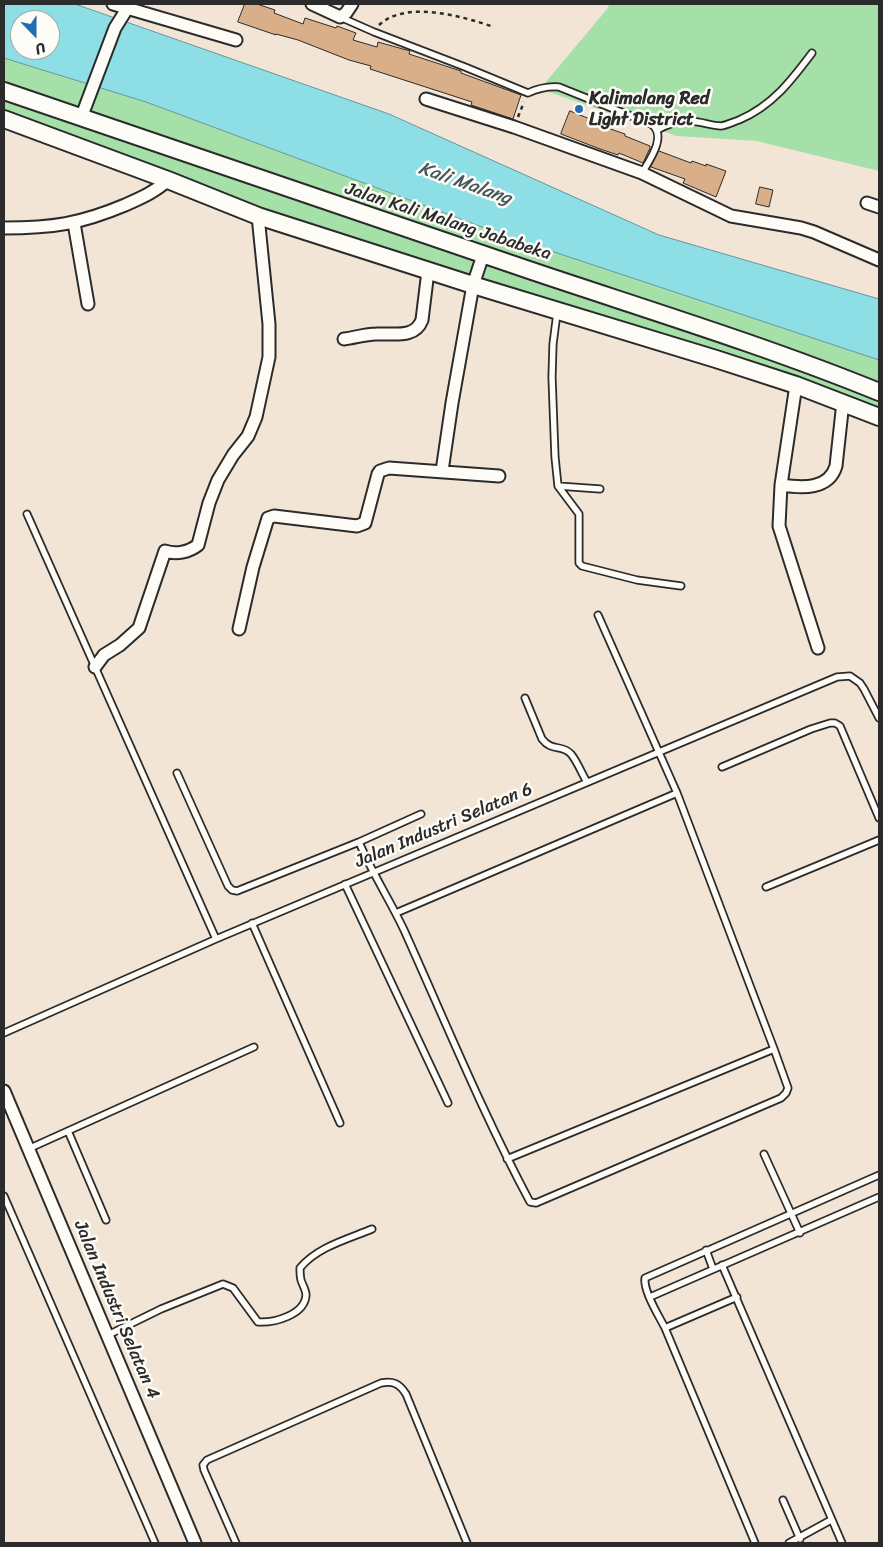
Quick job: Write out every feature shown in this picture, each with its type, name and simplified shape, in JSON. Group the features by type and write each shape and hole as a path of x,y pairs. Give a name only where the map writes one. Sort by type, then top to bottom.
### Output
{"main road":[{"name":"Jalan Kali Malang Jababeka","path":"4,91 368,217 725,336 879,392"},
{"path":"4,119 168,180 258,216 428,271 707,356 796,385 879,417"}],"street":[{"path":"113,4 128,6 236,40"},
{"path":"312,4 340,17 345,15 352,4"},
{"path":"81,118 89,102 115,28 128,6"},
{"path":"426,99 514,127 642,173 730,216 801,228 879,260"},
{"path":"4,228 52,227 74,223 104,214 152,193 168,180"},
{"path":"867,203 879,207"},
{"path":"95,667 104,655 120,645 139,628 165,550 171,553 188,551 198,545 209,503 218,480 233,455 248,436 256,417 269,357 269,324 258,216"},
{"path":"74,223 88,304"},
{"path":"442,472 473,285 483,255"},
{"path":"344,339 374,334 415,331 422,320 428,271"},
{"path":"796,385 781,485 779,526 818,648"},
{"path":"781,485 811,486 823,483 830,478 836,466 843,402"},
{"path":"239,629 253,567 268,518 274,516 359,526 365,523 380,471 389,468 499,476"},
{"name":"Jalan Industri Selatan 4","path":"4,1091 195,1543"}],"lane":[{"path":"340,17 528,93 538,88 559,87 654,126 657,130 657,142 642,173"},
{"path":"657,130 675,122 694,121 721,126 751,114 768,103 784,88 812,53"},
{"path":"558,311 553,344 552,377 555,457 558,486 579,514 580,564 637,580 681,586"},
{"path":"558,486 600,489"},
{"path":"27,514 216,938"},
{"path":"359,842 373,873 396,913 507,1159 530,1202 536,1203 781,1098 788,1088 678,793 598,615"},
{"name":"Jalan Industri Selatan 6","path":"4,1034 216,938 837,677 850,676 860,682 879,718"},
{"path":"525,698 542,739 551,747 566,750 571,754 587,782"},
{"path":"722,767 811,729 830,723 835,724 840,726 879,818"},
{"path":"177,773 228,886 232,890 238,890 359,842 421,814"},
{"path":"396,913 678,793"},
{"path":"766,887 879,840"},
{"path":"345,884 448,1103"},
{"path":"252,923 340,1123"},
{"path":"28,1149 254,1047"},
{"path":"507,1159 774,1049"},
{"path":"68,1132 106,1220"},
{"path":"764,1154 800,1233"},
{"path":"755,1543 665,1328 650,1297 644,1282 645,1278 879,1176"},
{"path":"4,1196 155,1543"},
{"path":"650,1297 879,1197"},
{"path":"108,1335 161,1309 223,1284 232,1288 258,1322 276,1321 296,1311 303,1304 306,1294 300,1279 300,1268 305,1261 334,1245 372,1230"},
{"path":"706,1250 714,1269"},
{"path":"722,1265 842,1543"},
{"path":"665,1328 737,1297"},
{"path":"236,1543 204,1470 203,1465 207,1460 381,1383 392,1381 401,1386 406,1394 467,1543"},
{"path":"783,1500 800,1539"},
{"path":"789,1543 800,1539 831,1520"}],"path":[{"path":"402,9 424,8 437,10 494,27"},
{"path":"374,32 386,17 396,11"},
{"path":"514,127 528,93"}],"green space":[{"path":"609,4 879,4 879,171 757,141 677,136 540,89 608,8"},
{"path":"4,58 146,102 509,237 879,360 879,417 428,271 4,119"}],"water":[{"name":"Kali Malang","path":"4,4 75,4 389,114 659,235 879,299 879,360 509,237 146,102 10,60 60,60 60,10 10,10 10,60 4,58"}],"building":[{"path":"245,4 257,4 275,10 274,13 303,24 305,18 336,28 337,26 356,33 353,40 377,47 378,42 410,51 409,54 461,71 461,73 521,95 513,119 471,105 472,102 370,69 371,66 349,60 298,40 276,35 238,22"},
{"path":"570,111 650,146 643,163 561,134"},
{"path":"659,151 691,163 692,161 706,166 706,164 726,171 716,197 683,183 685,179 651,167"},
{"path":"760,187 773,190 769,207 756,204"}],"place":[{"name":"Kalimalang Red Light District","path":"579,109"}]}
